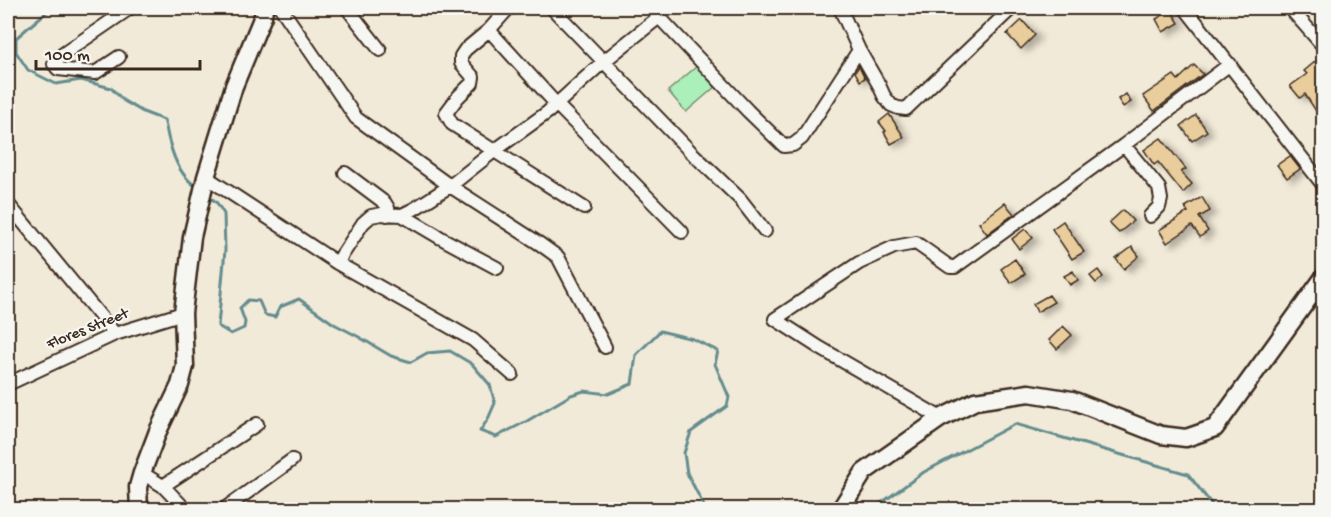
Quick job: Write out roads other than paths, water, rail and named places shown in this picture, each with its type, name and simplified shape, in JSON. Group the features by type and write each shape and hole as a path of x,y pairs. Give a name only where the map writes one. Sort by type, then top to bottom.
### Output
{"street":[{"path":"120,57 96,73 58,69 54,64 63,54 130,8"},
{"path":"139,510 138,487 142,473 180,385 185,366 183,313 192,237 206,177 234,86 263,16 264,8"},
{"path":"282,8 356,118 450,186 558,257 605,347"},
{"path":"347,8 380,50"},
{"path":"506,8 506,11 489,30 461,56 461,63 473,76 472,83 446,113 452,124 584,208"},
{"path":"552,8 690,152 740,200 765,231"},
{"path":"840,8 884,96 891,105 906,109 1012,8"},
{"path":"1185,8 1323,186"},
{"path":"1290,8 1323,47"},
{"path":"337,263 363,223 371,216 402,215 450,186 557,105 603,62 659,17 784,146 793,145 802,138 859,50"},
{"path":"489,30 557,105 682,232"},
{"path":"941,418 775,320 859,263 894,247 916,243 950,267 955,267 1124,145 1230,64"},
{"path":"1124,145 1159,188 1160,207 1150,216"},
{"path":"345,173 385,204 388,208 387,215"},
{"path":"206,177 337,263 473,340 512,374"},
{"path":"8,204 115,334"},
{"path":"402,215 497,268"},
{"path":"840,510 864,472 941,418 975,401 1029,393 1072,400 1161,435 1186,438 1215,428 1323,277"},
{"name":"Flores Street","path":"8,384 115,334 183,313"},
{"path":"164,486 257,424"},
{"path":"223,510 292,460"},
{"path":"142,473 164,486 186,510"}],"waterway":[{"path":"51,8 16,38 16,52 28,70 56,84 81,80 111,88 124,101 164,120 176,161 194,185"},
{"path":"211,198 224,214 225,250 218,326 231,334 244,328 245,322 240,308 248,300 259,301 265,315 275,317 280,307 299,299 334,324 391,356 411,362 427,353 450,351 472,364 490,385 495,403 480,431 496,437 571,395 584,391 608,394 632,384 636,355 660,331 693,339 718,351 715,364 729,397 727,406 691,432 684,453 687,473 706,510"},
{"path":"876,510 880,504 924,472 1015,424 1188,474 1216,510"},
{"path":"1319,510 1324,504"}]}
